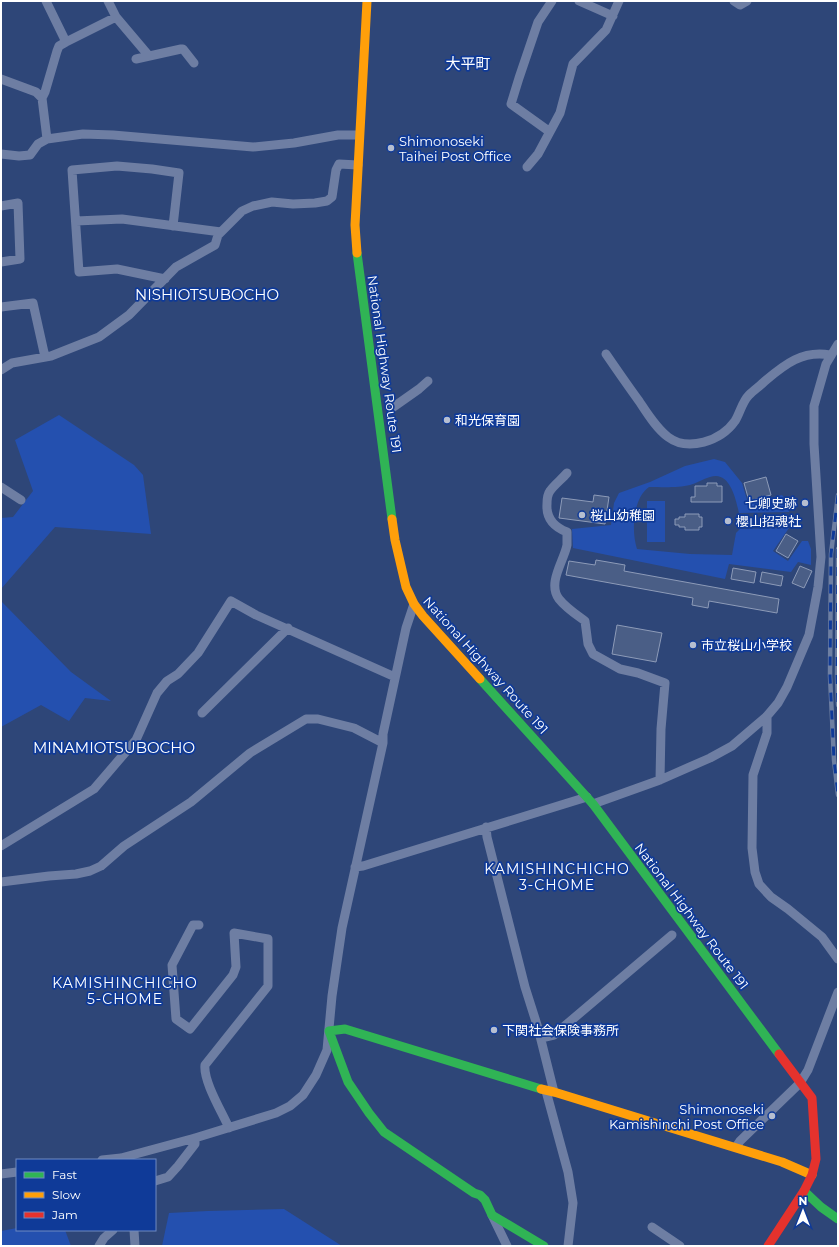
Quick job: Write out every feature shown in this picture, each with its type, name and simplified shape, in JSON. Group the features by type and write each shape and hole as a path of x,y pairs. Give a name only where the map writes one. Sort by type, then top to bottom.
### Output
{"main road":[{"name":"National Highway Route 191","path":"367,1 359,135 355,225 356,248 395,540 406,587 414,604 429,622 593,804 812,1098 816,1159 812,1175 804,1191 768,1246"},
{"path":"544,1246 492,1215 485,1200 480,1195 474,1193 384,1132 368,1113 348,1082 329,1030 345,1029 736,1147 782,1162 812,1175"},
{"path":"804,1191 821,1208 838,1219"}],"street":[{"path":"46,1 66,42"},
{"path":"108,1 116,17 149,56"},
{"path":"550,132 511,104 538,22 552,1"},
{"path":"579,1 596,4 613,16"},
{"path":"527,167 538,154 560,112 573,64 606,30 619,1"},
{"path":"734,1 740,5 747,1"},
{"path":"47,139 42,98 59,46 116,17"},
{"path":"136,59 181,48 194,63"},
{"path":"1,79 36,92 42,98"},
{"path":"1,154 19,156 30,155 38,144 47,139 83,134 113,135 253,147 294,143 338,135 359,135"},
{"path":"1,370 12,363 51,356 99,337 129,314 176,268 214,245 218,235 242,211 253,206 272,202 293,204 327,201 332,197 336,170 339,164 358,165"},
{"path":"165,279 117,269 79,272 72,170 117,166 179,173 173,226"},
{"path":"1,206 18,203 20,259 1,262"},
{"path":"76,221 122,219 221,232"},
{"path":"1,307 33,303 45,357"},
{"path":"593,804 660,780 710,758 732,746 767,716 778,703 798,663 809,635 815,608 821,557 814,444 814,406 826,364 830,355 838,344"},
{"path":"606,354 651,418 667,436 680,443 690,444 714,438 729,428 734,422 748,396 789,363 819,353 830,355"},
{"path":"392,408 428,381"},
{"path":"567,473 550,490 547,502 547,510 551,520 561,530 567,532 567,545 557,574 555,591 558,599 570,610 586,621 588,644 594,654 620,669 638,673 665,683 661,729 660,780"},
{"path":"1,487 21,500"},
{"path":"1,846 94,789 136,740 157,693 162,686 178,674 198,653 230,601 256,615 395,677"},
{"path":"108,1159 127,1156 195,1138 276,1113 299,1099 310,1085 320,1067 327,1050 342,928 383,743 383,734 395,677 406,628 414,604"},
{"path":"202,713 288,628"},
{"path":"767,716 767,733 753,775 752,848 755,872 759,884 771,897 822,937 838,959"},
{"path":"1,882 76,874 90,871 101,866 124,846 191,802 250,753 306,719 318,719 354,728 383,743"},
{"path":"355,867 363,866 587,797"},
{"path":"486,828 525,987 541,1038 550,1092 568,1172 573,1203 568,1246"},
{"path":"198,925 193,925 172,965 176,1019 190,1029 233,975 236,967 234,933 268,939 268,986 205,1065 204,1071 206,1081 229,1128"},
{"path":"541,1038 554,1035 672,935"},
{"path":"736,1147 740,1141 800,1083 808,1070 838,992"},
{"path":"156,1181 168,1177 195,1144 195,1138"},
{"path":"1,1174 16,1172"},
{"path":"492,1215 507,1246"},
{"path":"652,1227 674,1244"},
{"path":"99,1246 104,1238 112,1231"},
{"path":"134,1231 135,1246"}],"shaded area":[{"path":"59,415 134,465 143,475 151,534 55,527 1,589 1,518 13,517 33,491 15,440"},
{"path":"714,459 725,462 742,483 748,503 782,495 789,503 789,512 739,513 731,488 723,478 717,476 686,486 649,487 640,499 635,515 634,533 637,549 690,554 732,555 736,533 740,529 789,528 773,551 788,561 802,541 808,541 811,549 811,565 798,562 791,572 729,564 725,579 573,548 572,529 611,525 614,503 619,493 650,482 685,466"},
{"path":"647,501 665,501 665,542 647,542"},
{"path":"1,601 71,672 111,701 85,698 69,721 41,705 1,727"},
{"path":"284,1209 342,1246 162,1246 169,1213"},
{"path":"16,1228 16,1231 65,1231 71,1246 1,1246 1,1231"}],"building":[{"path":"766,477 771,495 749,501 744,483"},
{"path":"707,483 717,483 717,486 722,486 722,502 691,502 691,497 695,497 695,486 707,486"},
{"path":"594,495 609,497 605,524 559,518 562,498 593,502"},
{"path":"685,514 699,514 699,517 702,517 702,527 699,527 699,530 685,530 685,527 675,525 675,519 685,517"},
{"path":"786,534 798,541 788,558 776,551"},
{"path":"596,560 625,565 624,571 779,599 777,613 709,601 708,608 692,605 693,598 566,575 569,561 595,565"},
{"path":"800,566 812,571 804,588 792,583"},
{"path":"733,568 756,572 754,583 731,579"},
{"path":"762,572 783,576 781,586 760,582"},
{"path":"617,625 662,633 656,662 612,654"}],"railway":[{"path":"838,495 831,554 830,676 834,760 838,795"},
{"path":"838,549 838,705"}],"traffic: fast":[{"path":"357,253 392,519"},
{"path":"480,679 593,804 779,1054"},
{"path":"541,1089 345,1029 329,1031 348,1082 384,1132 474,1193 480,1195 485,1200 492,1215 544,1246"},
{"path":"804,1191 821,1207 838,1219"}],"traffic: slow":[{"path":"357,253 355,225 367,1"},
{"path":"392,519 395,540 406,587 414,604 480,679"},
{"path":"541,1089 782,1162 812,1175"}],"traffic: jam":[{"path":"768,1246 804,1191 812,1175 816,1159 812,1098 779,1054"}],"place":[{"name":"Shimonoseki Taihei Post Office","path":"391,148"},
{"name":"和光保育園","path":"447,420"},
{"name":"七卿史跡","path":"805,503"},
{"name":"桜山幼稚園","path":"582,515"},
{"name":"櫻山招魂社","path":"728,521"},
{"name":"市立桜山小学校","path":"693,645"},
{"name":"下関社会保険事務所","path":"494,1030"},
{"name":"Shimonoseki Kamishinchi Post Office","path":"772,1116"}],"district":[{"name":"大平町","path":"468,64"},
{"name":"NISHIOTSUBOCHO","path":"207,295"},
{"name":"MINAMIOTSUBOCHO","path":"114,748"},
{"name":"KAMISHINCHICHO 3-CHOME","path":"557,878"},
{"name":"KAMISHINCHICHO 5-CHOME","path":"125,992"}]}
